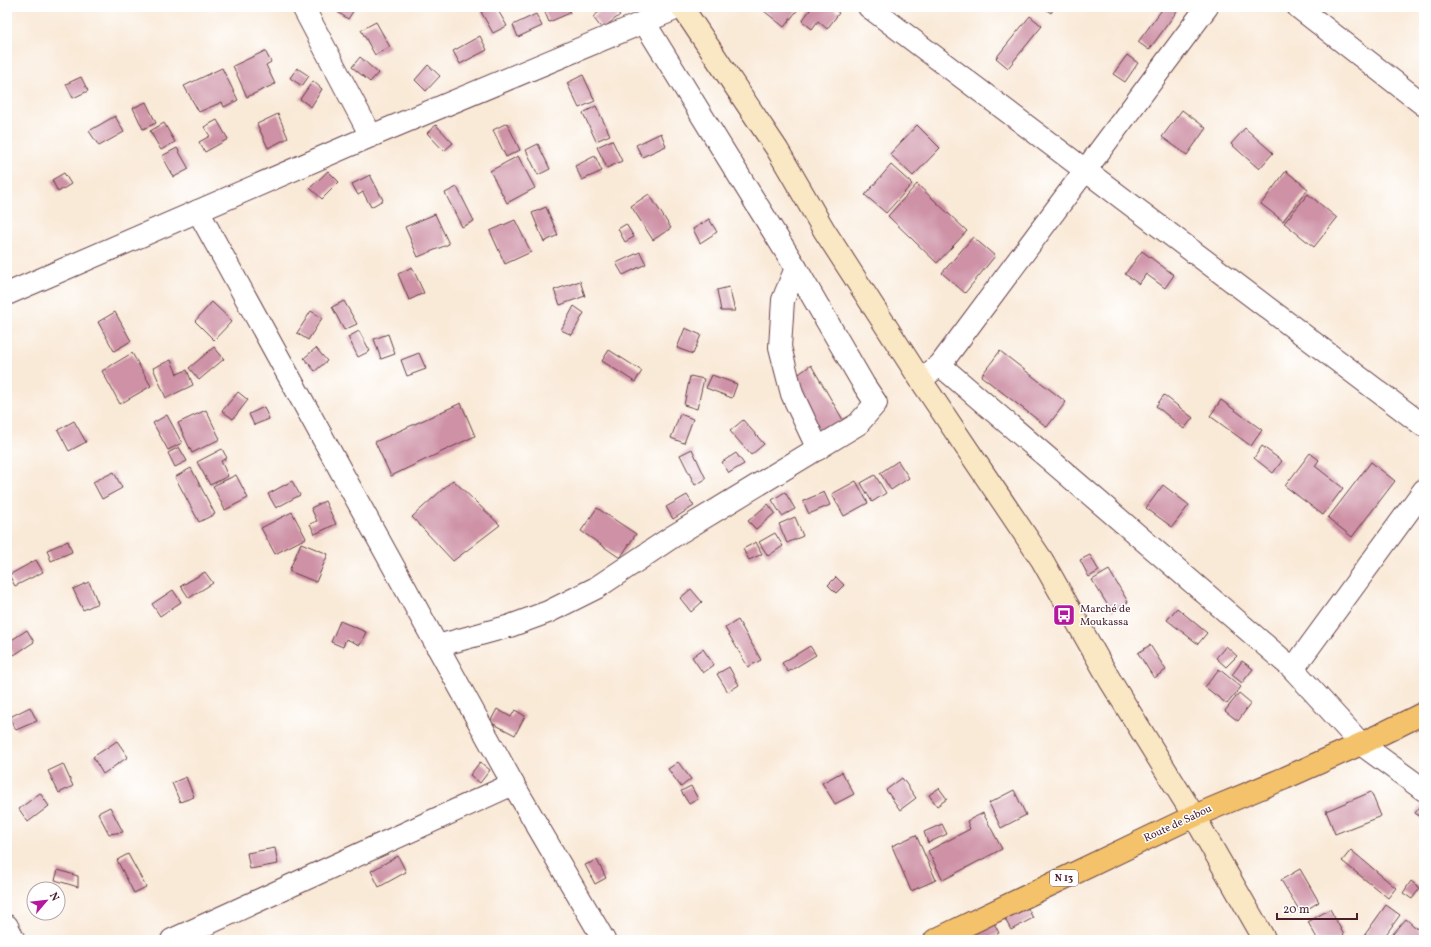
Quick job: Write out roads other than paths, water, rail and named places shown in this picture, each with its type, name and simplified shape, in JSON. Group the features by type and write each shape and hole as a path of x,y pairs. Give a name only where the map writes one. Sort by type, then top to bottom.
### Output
{"main road":[{"name":"Route de Sabou","path":"935,940 1194,816 1361,744 1424,713"}],"street":[{"path":"303,7 371,136"},
{"path":"7,294 371,136 681,7 778,150 824,230 920,379 1042,560 1111,682 1194,816 1266,940"},
{"path":"868,7 1424,426"},
{"path":"920,379 940,365 1207,7"},
{"path":"1298,7 1424,105"},
{"path":"437,646 510,626 548,612 596,588 672,537 858,424 876,403 864,386 796,268 644,22"},
{"path":"198,211 513,784 604,940"},
{"path":"796,268 783,300 780,347 792,394 818,449"},
{"path":"940,365 1293,669 1361,744 1424,790"},
{"path":"1293,669 1424,490"},
{"path":"172,940 513,784"},
{"path":"7,926 14,940"}],"place":[{"name":"Marché de Moukassa","path":"1064,615"}]}
